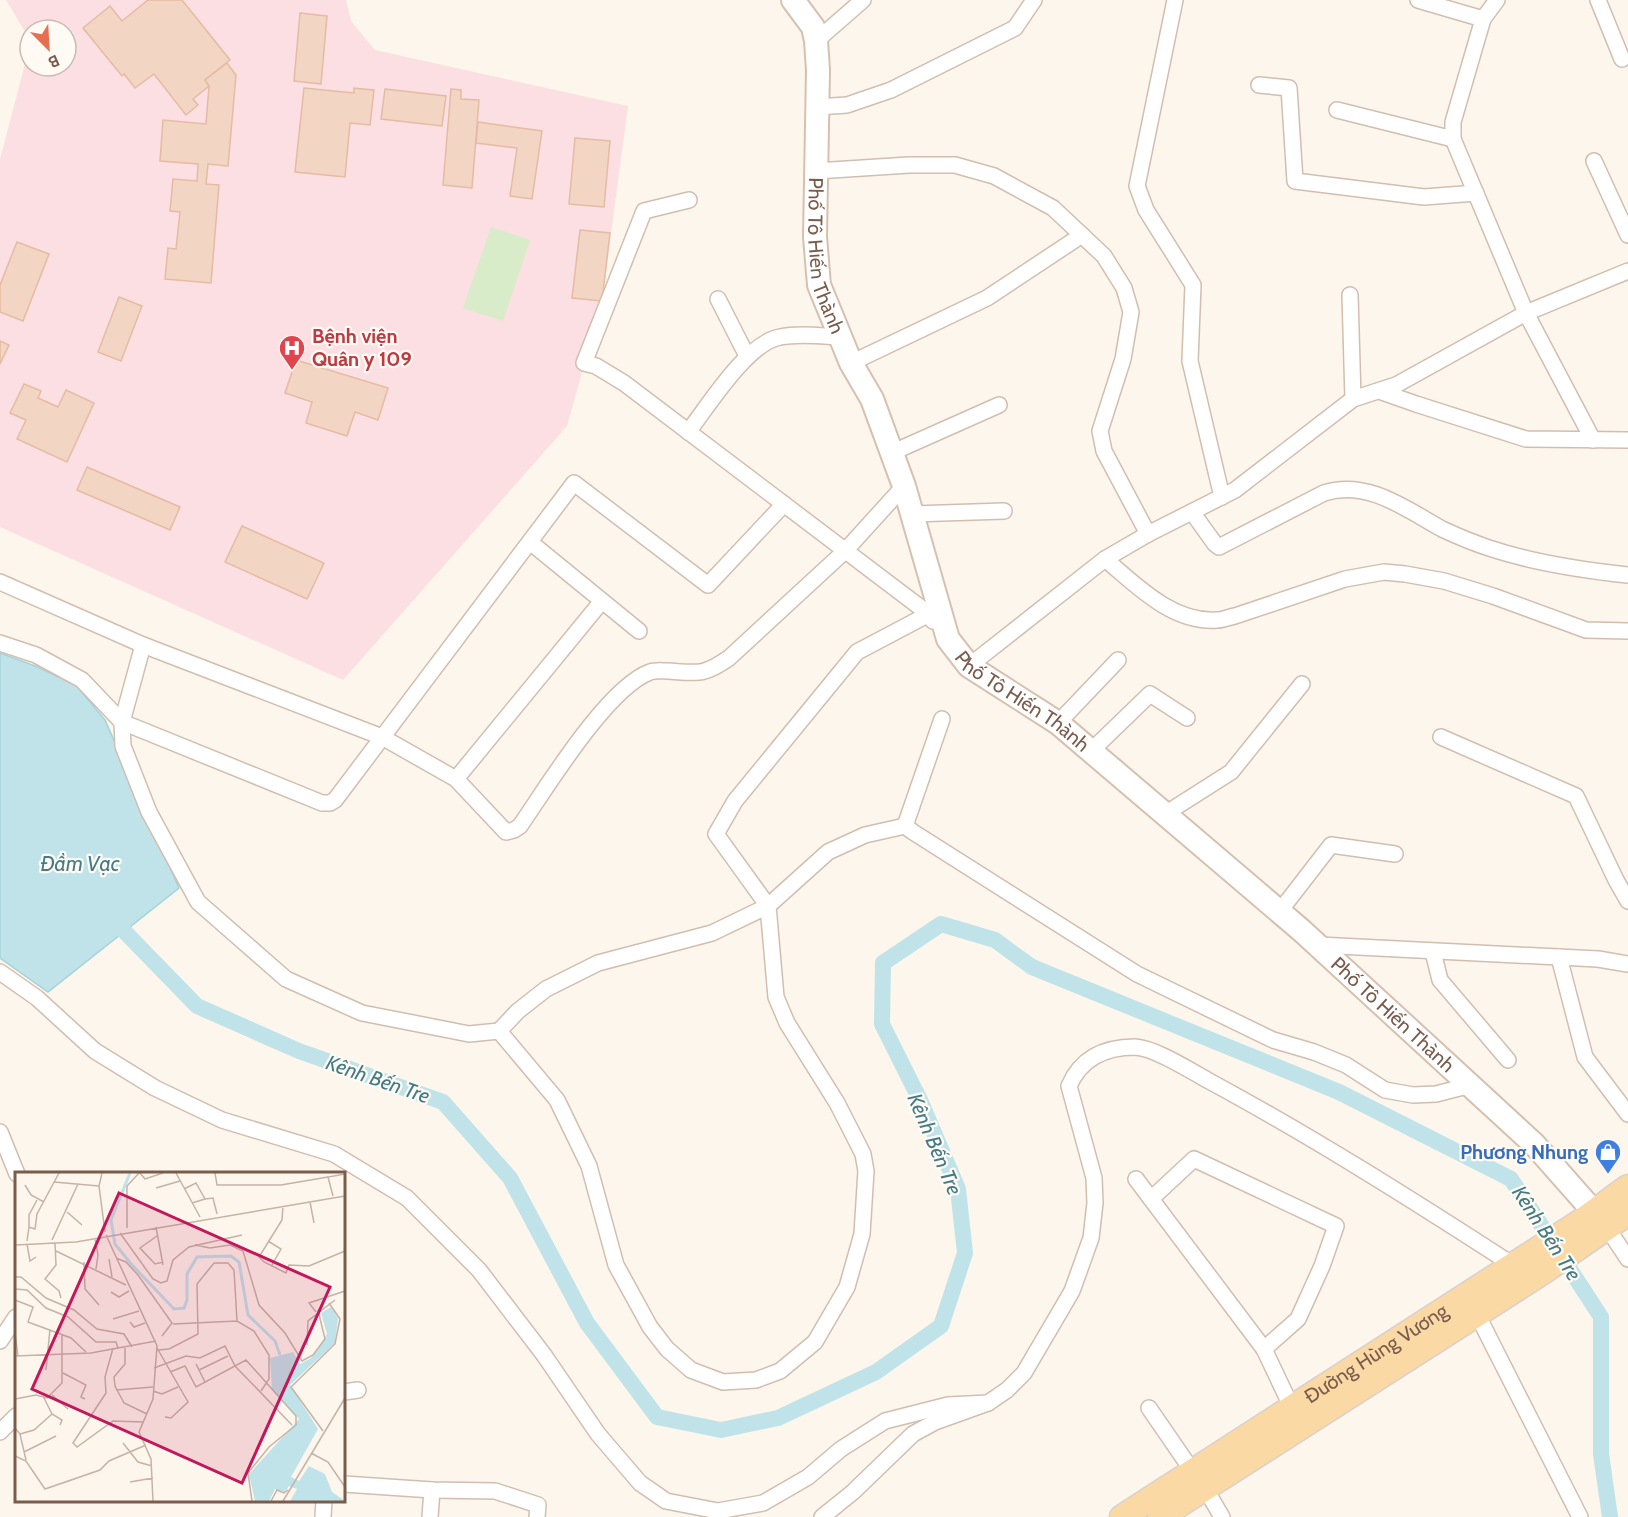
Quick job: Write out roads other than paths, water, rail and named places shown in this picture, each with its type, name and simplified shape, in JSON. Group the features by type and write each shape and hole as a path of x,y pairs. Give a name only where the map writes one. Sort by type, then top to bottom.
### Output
{"main road":[{"name":"Đường Hùng Vương","path":"1596,1224 1628,1187"},
{"name":"Đường Hùng Vương","path":"1160,1517 1199,1480 1292,1408 1596,1224 1628,1213"},
{"name":"Đường Hùng Vương","path":"1122,1517 1199,1480 1477,1314 1529,1263"}],"street":[{"name":"Phố Tô Hiến Thành","path":"792,0 813,27 816,40 815,237 819,285 851,363 872,399 904,486 948,639 969,666 1058,723 1318,945 1534,1144 1596,1224"},
{"path":"816,40 863,0"},
{"path":"817,106 847,105 891,90 1015,28 1035,0"},
{"path":"1175,0 1137,186 1146,210 1193,285 1190,362 1221,498"},
{"path":"1418,0 1483,19"},
{"path":"1497,0 1483,19 1453,122 1453,140 1526,312 1593,440"},
{"path":"1598,0 1622,59"},
{"path":"1259,85 1288,88 1295,181 1424,197 1476,193"},
{"path":"1337,110 1453,140"},
{"path":"1594,161 1628,236"},
{"path":"816,171 909,165 955,165 994,176 1053,208 1104,256 1124,288 1131,312 1123,359 1100,431 1104,451 1148,534"},
{"path":"689,200 644,211 584,363 596,366 624,383 784,504 928,614 948,639"},
{"path":"851,363 987,298 1082,235"},
{"path":"969,666 1105,560 1148,534 1235,490 1353,399 1396,385 1526,312 1628,272"},
{"path":"1350,295 1353,399"},
{"path":"718,299 747,356"},
{"path":"688,432 747,356 770,340 781,336 840,337"},
{"path":"1379,391 1526,439 1628,440"},
{"path":"891,453 999,405"},
{"path":"0,644 36,655 82,680 122,722 322,803 330,803 335,800 574,483 708,585 784,504"},
{"path":"0,582 143,645 382,737 456,779 506,832 514,831 520,826 593,722 631,681 652,670 702,674 714,669 729,658 845,551 904,486"},
{"path":"1192,512 1219,547 1324,494 1335,490 1354,490 1379,494 1445,530 1487,548 1516,556 1628,575"},
{"path":"912,514 1004,511"},
{"path":"530,542 639,631"},
{"path":"1105,560 1150,597 1178,613 1195,618 1217,620 1235,616 1345,579 1384,572 1444,581 1493,596 1586,630 1628,632"},
{"path":"456,779 602,601"},
{"path":"499,1031 557,1100 590,1166 616,1265 650,1327 667,1349 691,1370 723,1382 756,1380 780,1371 815,1342 847,1287 862,1234 866,1171 863,1154 837,1103 787,1023 776,998 768,906 716,834 735,801 857,652 928,614"},
{"path":"143,645 122,722 123,746 149,812 198,902 286,979 362,1013 469,1034 499,1031 518,1011 546,990 598,963 712,933 768,906 828,852 865,836 905,826 1137,974 1273,1040 1314,1052 1346,1065 1386,1090 1424,1095 1471,1085"},
{"path":"1058,723 1118,660"},
{"path":"1165,814 1231,772 1302,684"},
{"path":"1091,751 1150,694 1187,718"},
{"path":"905,826 942,718"},
{"path":"1441,737 1576,796 1628,901"},
{"path":"1280,911 1331,845 1395,854"},
{"path":"1318,945 1598,959 1628,964"},
{"path":"1433,952 1440,980 1508,1060"},
{"path":"1558,957 1585,1057 1628,1114"},
{"path":"0,972 37,998 95,1052 155,1088 222,1120 334,1154 407,1198 479,1270 544,1355 598,1434 640,1483 666,1501 718,1511 763,1503 808,1477 841,1449 885,1421 948,1405 988,1403"},
{"path":"822,1517 853,1492 913,1434 935,1422 988,1403 1007,1390 1024,1373 1072,1291 1091,1238 1095,1203 1094,1178 1069,1086 1075,1071 1084,1062 1100,1053 1137,1047 1163,1056 1529,1263"},
{"path":"0,1132 17,1172"},
{"path":"1151,1199 1194,1159 1336,1226 1322,1266 1298,1319 1264,1349"},
{"path":"1136,1179 1264,1349 1292,1408"},
{"path":"1596,1224 1628,1259"},
{"path":"1477,1314 1580,1517"},
{"path":"2,1333 15,1318"},
{"path":"1149,1408 1222,1517"},
{"path":"0,1432 15,1417"},
{"path":"345,1484 432,1490 495,1491 538,1505 537,1517"},
{"path":"430,1517 432,1490"},
{"path":"323,1517 324,1502"}],"water":[{"name":"Đầm Vạc","path":"0,653 76,685 105,720 179,888 48,992 0,958"}],"waterway":[{"name":"Kênh Bến Tre","path":"124,931 197,1006 299,1051 443,1102 510,1178 587,1323 657,1417 721,1430 778,1418 876,1372 941,1326 965,1253 958,1189 920,1100 882,1024 883,963 941,924 995,940 1032,967 1339,1092 1511,1179 1601,1317 1601,1454 1610,1517"}],"place":[{"name":"Bệnh viện Quân y 109","path":"292,371"},
{"name":"Phương Nhung","path":"1608,1175"}]}
